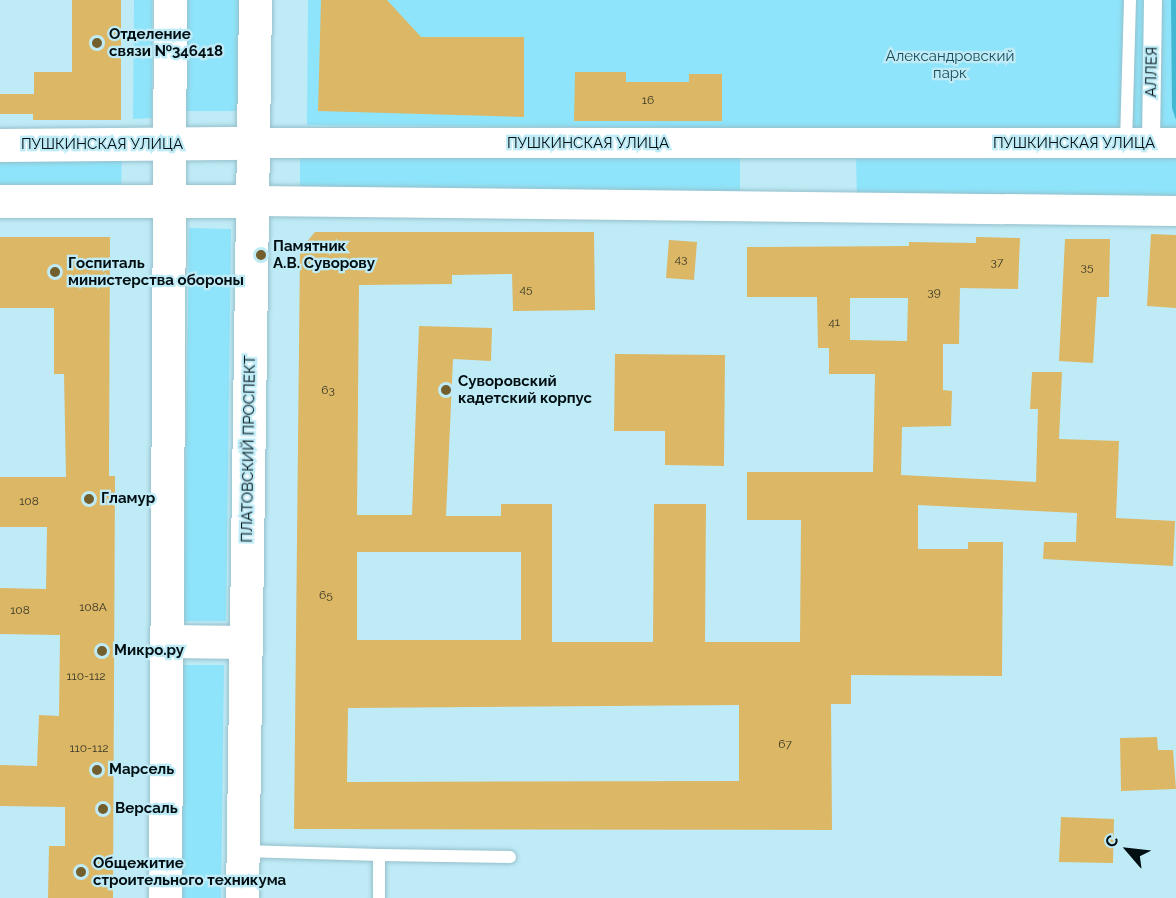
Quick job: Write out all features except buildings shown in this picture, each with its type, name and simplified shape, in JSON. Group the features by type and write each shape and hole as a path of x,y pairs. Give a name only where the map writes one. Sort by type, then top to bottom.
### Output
{"main road":[{"path":"165,898 170,0"},
{"name":"ПЛАТОВСКИЙ ПРОСПЕКТ","path":"242,898 254,201 255,0"},
{"name":"ПУШКИНСКАЯ УЛИЦА","path":"0,144 254,143"},
{"path":"0,201 254,201"},
{"path":"167,641 246,642"}],"street":[{"name":"АЛЛЕЯ","path":"1151,144 1153,0"},
{"name":"ПУШКИНСКАЯ УЛИЦА","path":"254,143 1151,144"},
{"path":"254,201 1176,211"}],"lane":[{"path":"1130,0 1151,144"},
{"path":"243,851 510,857"},
{"path":"379,855 379,898"}],"green space":[{"path":"134,0 152,0 152,118 133,119"},
{"path":"179,0 247,0 247,111 178,111"},
{"name":"Александровский парк","path":"308,0 1176,0 1176,131 307,125"},
{"path":"0,151 122,152 121,191 0,189"},
{"path":"300,155 740,155 740,197 300,191"},
{"path":"1176,158 1176,201 857,197 856,159"},
{"path":"189,228 231,229 226,621 184,621"},
{"path":"181,665 224,665 221,898 178,898"}],"shaded area":[{"path":"1171,0 1176,0 1176,120 1172,108"}],"place":[{"name":"Отделение связи №346418","path":"97,43"},
{"name":"Памятник А.В. Суворову","path":"261,255"},
{"name":"Госпиталь министерства обороны","path":"55,272"},
{"name":"Суворовский кадетский корпус","path":"446,390"},
{"name":"Гламур","path":"89,499"},
{"name":"Микро.ру","path":"102,651"},
{"name":"Марсель","path":"97,770"},
{"name":"Версаль","path":"103,809"},
{"name":"Общежитие строительного техникума","path":"81,872"}]}
